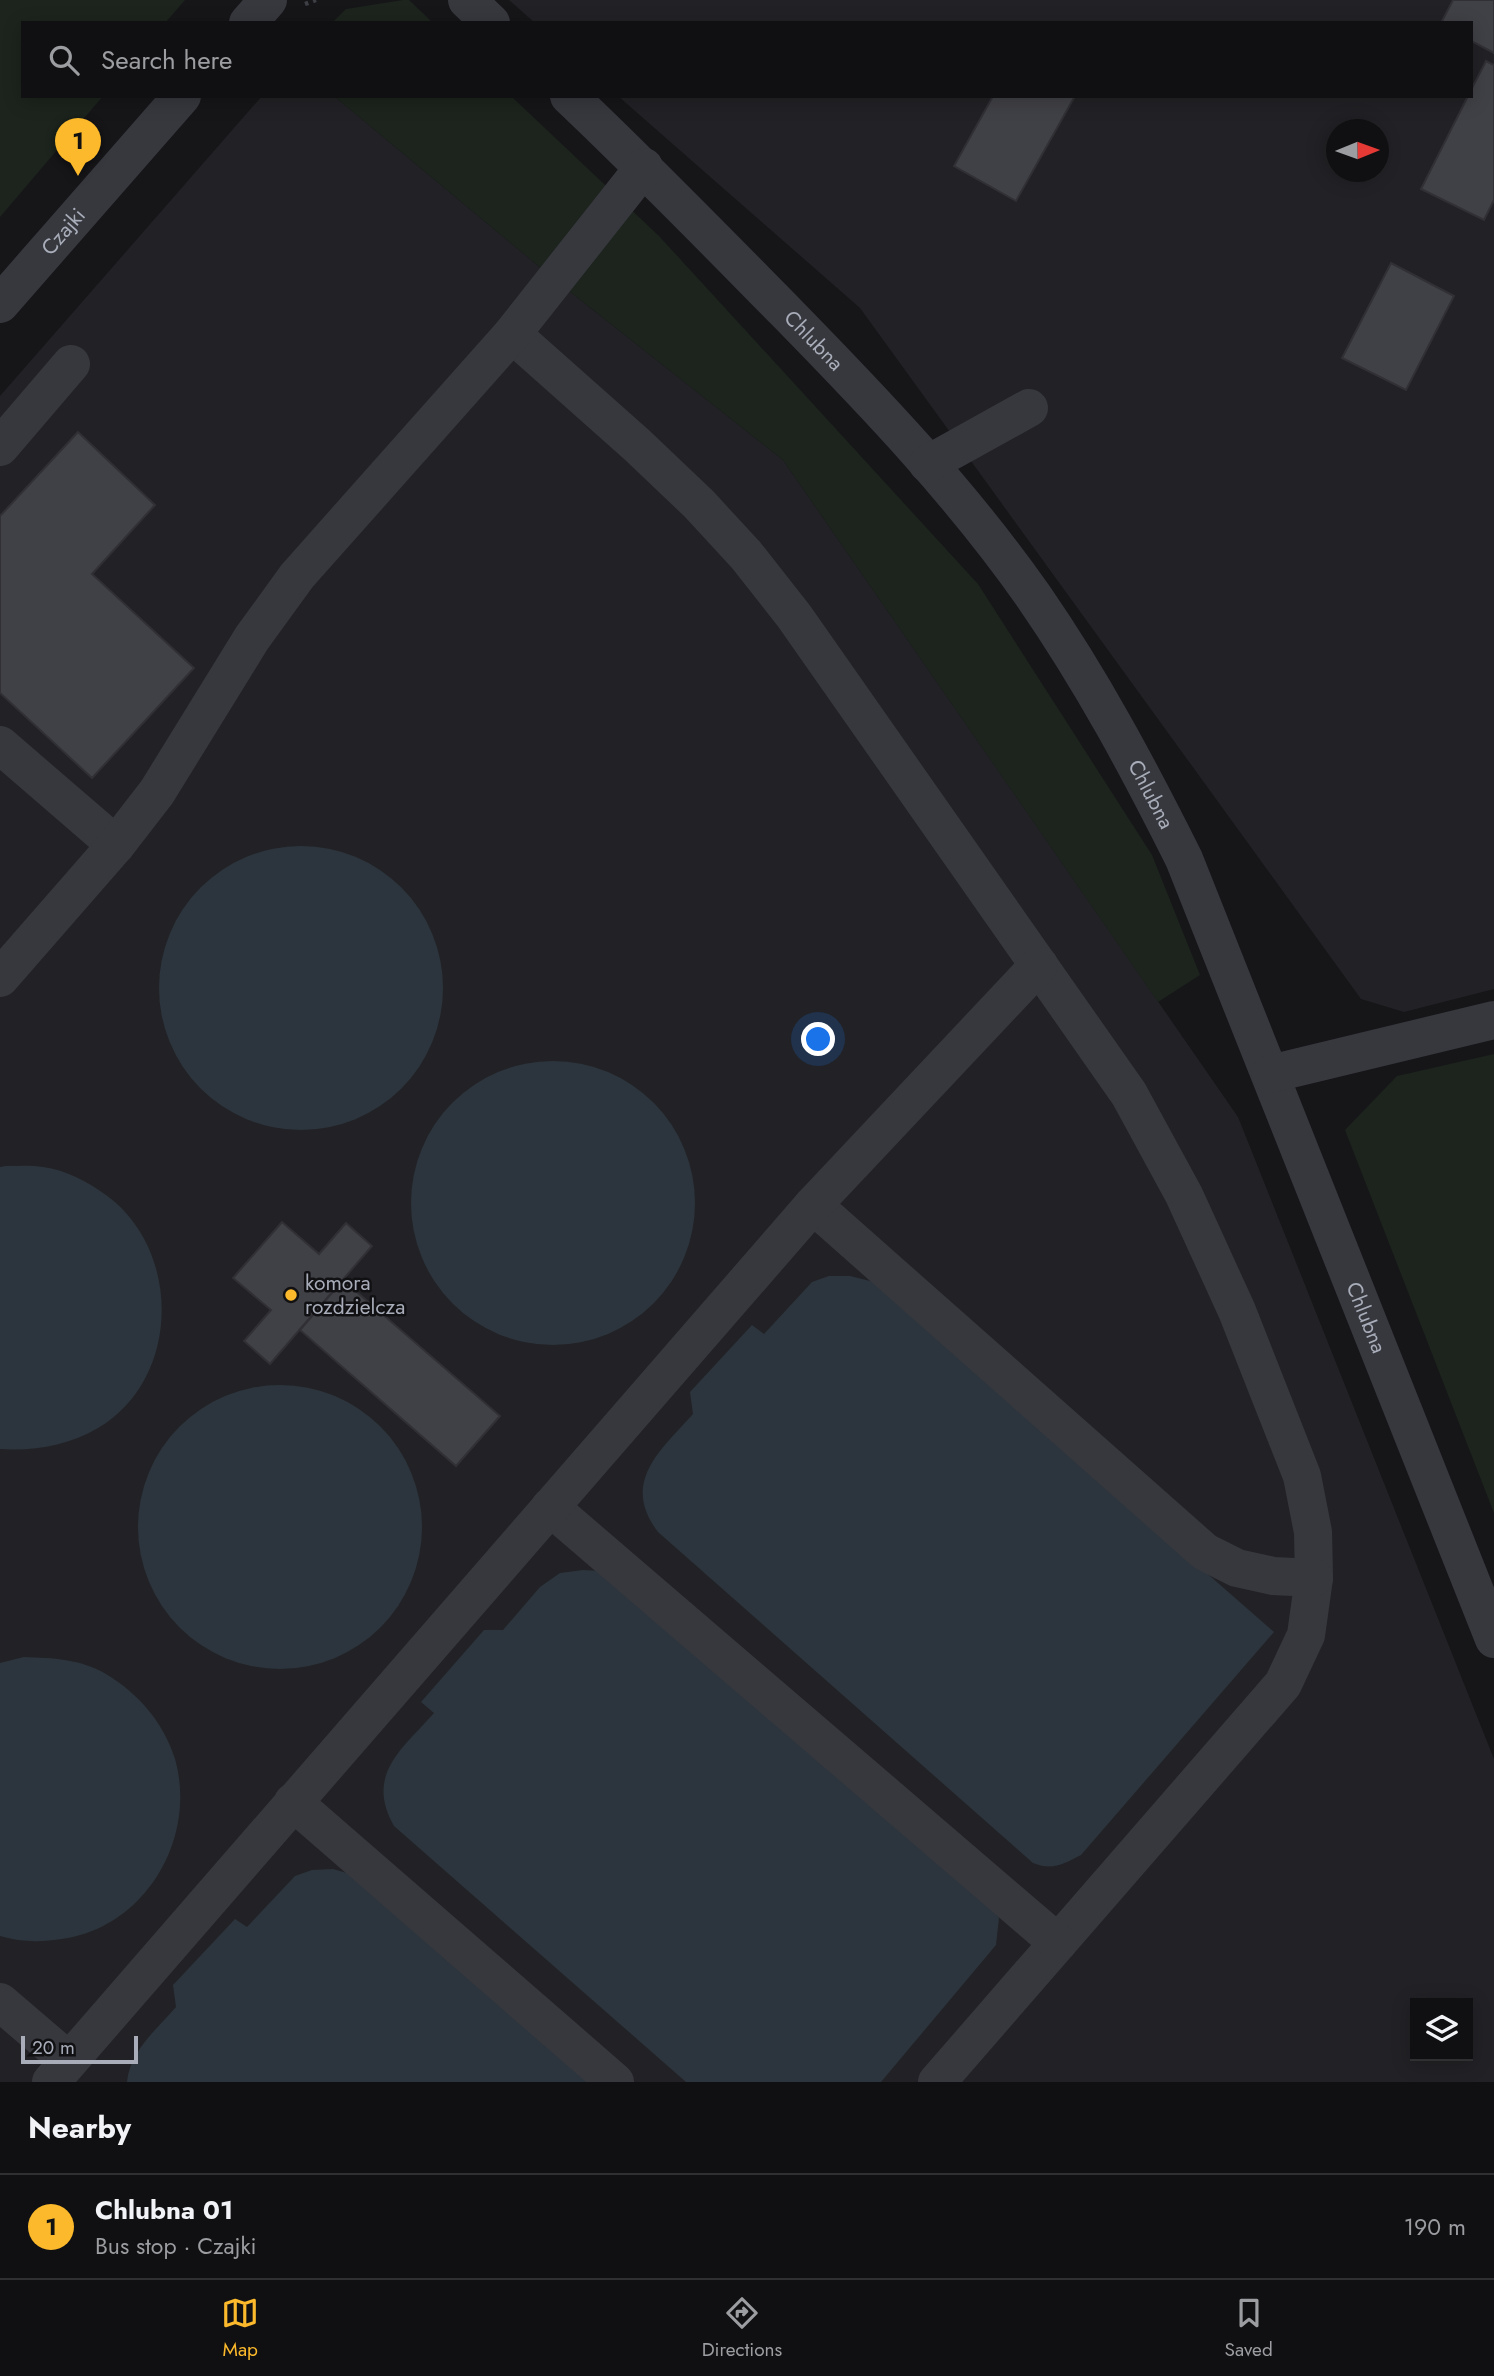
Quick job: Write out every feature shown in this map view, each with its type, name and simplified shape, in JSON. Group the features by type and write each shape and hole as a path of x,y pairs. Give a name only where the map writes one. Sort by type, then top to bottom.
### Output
{"street":[{"path":"250,21 268,0"},
{"path":"467,0 489,21"},
{"name":"Czajki","path":"0,304 180,98"},
{"name":"Chlubna","path":"571,98 644,167 880,408 966,506 1033,596 1090,682 1134,760 1184,859 1494,1639"},
{"path":"0,978 116,845 157,792 252,638 297,576 512,334 644,167"},
{"path":"512,334 637,445 699,504 746,555 794,616 1129,1094 1184,1195 1237,1311 1302,1476 1313,1532 1314,1578 1306,1635 1283,1684 937,2082"},
{"path":"0,447 71,364"},
{"path":"928,464 1030,408"},
{"path":"0,745 116,845"},
{"path":"0,2002 60,2072 813,1205 1039,965"},
{"path":"1270,1074 1494,1020"},
{"path":"813,1205 1205,1552 1237,1568 1273,1576 1314,1578"},
{"path":"550,1507 1058,1943"},
{"path":"293,1802 615,2082"}],"shaded area":[{"path":"0,0 185,0 167,21 21,21 21,98 101,98 0,217"},
{"path":"409,0 431,21 334,21 346,9"},
{"path":"509,0 1494,0 1494,989 1404,1012 1361,999 860,308 620,98 1473,98 1473,21 533,21"},
{"path":"260,98 336,98 554,279 783,460 1238,1117 1494,1759 1494,2082 0,2082 0,396"},
{"path":"336,98 513,98 659,236 978,584 1152,855 1200,975 1158,1002 783,460 554,279"},
{"path":"301,846 329,849 355,857 380,870 401,888 419,909 432,934 440,960 443,988 440,1016 432,1042 419,1067 401,1088 380,1106 355,1119 329,1127 301,1130 273,1127 247,1119 222,1106 201,1088 183,1067 170,1042 162,1016 159,988 162,960 170,934 183,909 201,888 222,870 247,857 273,849"},
{"path":"1494,1054 1494,1513 1345,1130 1397,1076"},
{"path":"553,1061 581,1064 607,1072 632,1085 653,1103 671,1124 684,1149 692,1175 695,1203 692,1231 684,1257 671,1282 653,1303 632,1321 607,1334 581,1342 553,1345 525,1342 499,1334 474,1321 453,1303 435,1282 422,1257 414,1231 411,1203 414,1175 422,1149 435,1124 453,1103 474,1085 499,1072 525,1064"},
{"path":"38,1166 60,1171 84,1181 106,1195 131,1219 148,1248 159,1280 162,1314 157,1347 145,1379 125,1406 98,1428 63,1443 38,1448 0,1449 0,1167"},
{"path":"829,1276 850,1276 874,1282 1274,1632 1081,1855 1063,1864 1046,1866 1033,1863 658,1532 647,1514 643,1498 644,1482 658,1454 693,1414 690,1392 752,1325 764,1334 812,1282"},
{"path":"280,1385 308,1388 334,1396 359,1409 380,1427 398,1448 411,1473 419,1499 422,1527 419,1555 411,1581 398,1606 380,1627 359,1645 334,1658 308,1666 280,1669 252,1666 226,1658 201,1645 180,1627 162,1606 149,1581 141,1555 138,1527 141,1499 149,1473 162,1448 180,1427 201,1409 226,1396 252,1388"},
{"path":"601,1571 991,1907 999,1918 996,1945 881,2082 686,2082 394,1826 386,1808 385,1777 400,1751 434,1713 421,1702 484,1630 503,1630 540,1587 560,1573"},
{"path":"24,1657 87,1665 129,1690 157,1721 164,1733 175,1759 180,1788 179,1817 172,1846 160,1872 143,1895 122,1915 96,1929 68,1938 26,1941 0,1936 0,1663"},
{"path":"333,1869 357,1876 593,2082 127,2082 133,2060 152,2033 176,2007 173,1985 235,1919 247,1927 295,1876 312,1870"}],"building":[{"path":"1453,0 1494,0 1494,53 1473,42 1473,21 1442,21"},
{"path":"1486,61 1494,65 1494,200 1484,220 1421,189 1467,98 1473,98 1473,86"},
{"path":"992,98 1074,98 1016,201 954,166"},
{"path":"1391,263 1454,296 1406,390 1342,358"},
{"path":"78,432 155,505 92,574 194,668 92,778 0,693 0,516"},
{"name":"komora rozdzielcza","path":"282,1222 319,1254 346,1223 372,1246 270,1364 244,1341 271,1310 233,1278"},
{"path":"343,1280 500,1416 456,1466 300,1330"}],"place":[{"name":"Chlubna 01","path":"78,176"},
{"name":"komora rozdzielcza","path":"291,1295"}]}
